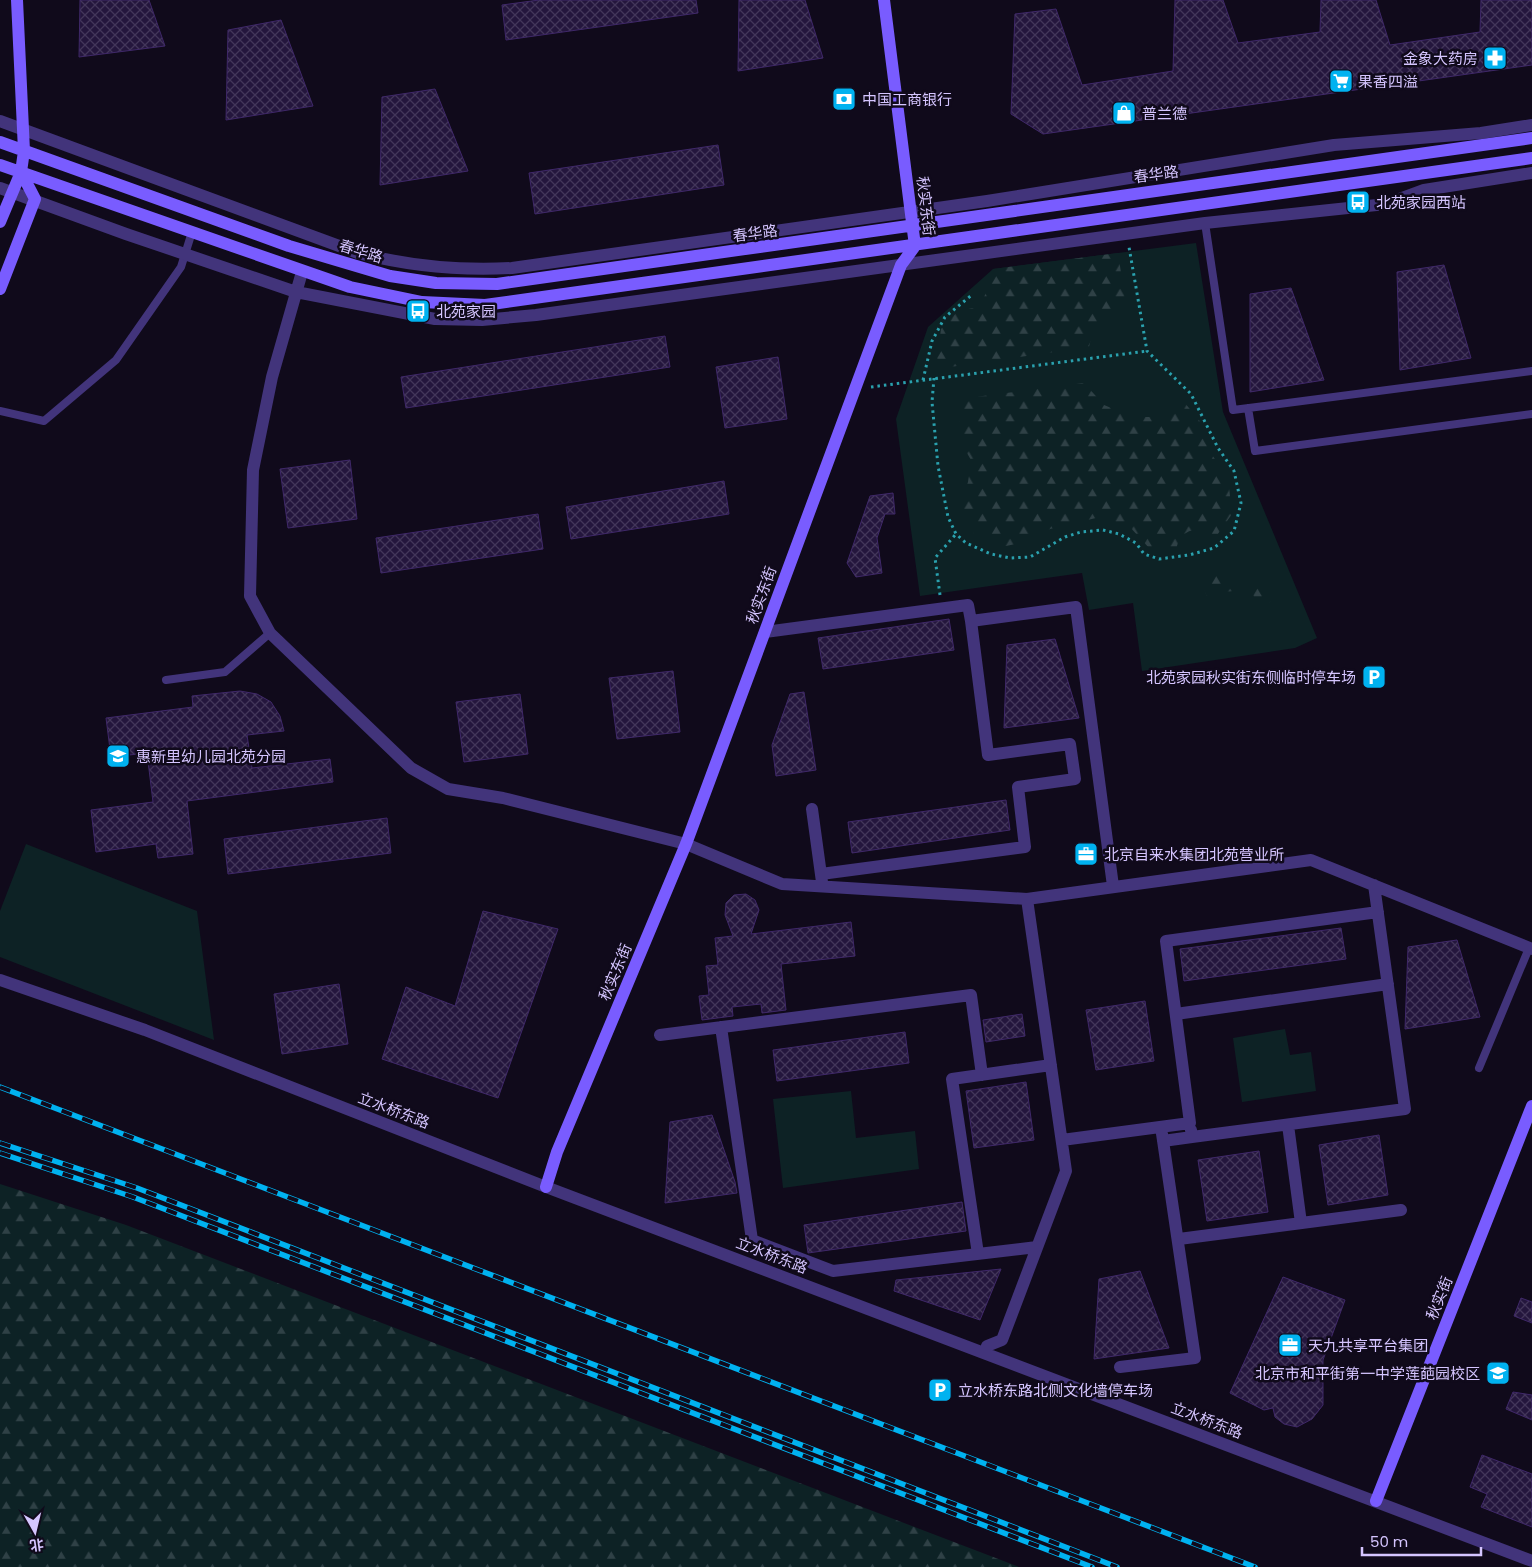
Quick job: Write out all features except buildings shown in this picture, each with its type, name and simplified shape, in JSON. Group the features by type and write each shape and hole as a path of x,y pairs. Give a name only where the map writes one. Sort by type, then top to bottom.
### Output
{"street":[{"path":"0,222 6,190 21,172 24,151 25,131 17,0"},
{"name":"秋实东街","path":"546,1187 558,1152 686,844 901,265 915,246 884,0"},
{"path":"0,121 358,253 398,263 439,268 512,268 910,211 1334,145 1481,133 1532,125"},
{"name":"春华路","path":"0,142 298,249 390,276 436,283 497,284 1532,138"},
{"path":"0,165 302,272 386,296 444,304 485,305 1532,158"},
{"path":"0,289 35,200 21,172"},
{"path":"6,190 296,292 435,319 482,320 545,314 1205,223 1386,204 1424,190 1532,173"},
{"path":"302,272 272,377 253,470 250,596 270,633 411,768 448,788 503,798 686,844 782,884 822,880 1025,847 1018,787 1075,779 1070,744 988,755 968,605 765,632"},
{"path":"971,621 1076,607 1114,886"},
{"path":"812,809 822,880"},
{"path":"822,880 1027,899 1311,860 1530,948"},
{"path":"1163,1141 1405,1109 1374,885"},
{"path":"985,1353 987,1346 1002,1340 1066,1171 1027,899"},
{"path":"1192,1137 1166,941 1378,912"},
{"name":"立水桥东路","path":"0,980 145,1030 546,1187 1532,1561"},
{"path":"1176,1014 1388,984"},
{"path":"660,1035 971,995 982,1075"},
{"path":"721,1027 752,1240 833,1270 1037,1247"},
{"path":"978,1254 952,1079 1051,1065"},
{"name":"秋实街","path":"1376,1501 1532,1106"},
{"path":"1062,1140 1190,1123"},
{"path":"1288,1125 1301,1223"},
{"path":"1120,1367 1195,1358 1161,1127"},
{"path":"1179,1240 1402,1210"}],"lane":[{"path":"1205,223 1233,410 1532,371"},
{"path":"0,411 44,421 116,360 181,267 192,232"},
{"path":"1248,408 1255,451 1532,414"},
{"path":"166,680 226,672 270,633"},
{"path":"1479,1068 1530,948"}],"path":[{"path":"934,378 932,402 938,466 948,517 956,534 966,543 991,554 1010,558 1030,557 1065,537 1081,532 1103,530 1119,534 1136,543 1144,554 1159,559 1189,555 1214,548 1234,531 1241,503 1234,471 1218,448 1191,394 1147,351 1127,234"},
{"path":"923,380 932,341 945,316 973,294"},
{"path":"855,389 1147,351"},
{"path":"941,608 935,558 956,534"}],"green space":[{"path":"1196,243 1223,412 1317,638 1295,648 1142,671 1133,603 1089,610 1082,573 920,596 896,419 928,327 993,269"},
{"path":"1118,253 1125,299 1107,314 1098,325 1089,347 943,368 937,358 941,329 958,311 979,307 988,289 993,269"},
{"path":"1084,383 1104,405 1133,417 1162,417 1184,402 1203,425 1210,452 1228,478 1232,514 1215,538 1202,530 1190,531 1180,539 1176,553 1150,549 1129,526 1100,517 1050,529 1021,543 1001,547 974,534 961,502 968,482 971,460 956,434 967,398"},
{"path":"1215,573 1230,576 1237,581 1238,587 1234,591 1223,592 1218,597 1207,596 1204,582"},
{"path":"1254,581 1264,586 1269,594 1271,601 1265,608 1251,609 1251,604 1255,600 1249,583"},
{"path":"26,844 197,911 214,1040 0,957 0,911"},
{"path":"1285,1029 1290,1055 1311,1052 1316,1091 1242,1102 1233,1038"},
{"path":"851,1091 856,1138 915,1131 919,1169 783,1188 773,1099"},
{"path":"0,1184 126,1225 1019,1567 0,1567"}],"railway":[{"path":"0,1087 1255,1567"},
{"path":"0,1143 137,1188 1117,1567"},
{"path":"0,1153 133,1197 1092,1567"}],"place":[{"name":"金象大药房","path":"1495,58"},
{"name":"果香四溢","path":"1341,81"},
{"name":"中国工商银行","path":"844,99"},
{"name":"普兰德","path":"1124,113"},
{"name":"北苑家园西站","path":"1358,202"},
{"name":"北苑家园","path":"418,311"},
{"name":"北苑家园秋实街东侧临时停车场","path":"1374,677"},
{"name":"惠新里幼儿园北苑分园","path":"118,756"},
{"name":"北京自来水集团北苑营业所","path":"1086,854"},
{"name":"天九共享平台集团","path":"1290,1345"},
{"name":"北京市和平街第一中学莲葩园校区","path":"1498,1373"},
{"name":"立水桥东路北侧文化墙停车场","path":"940,1390"}]}
